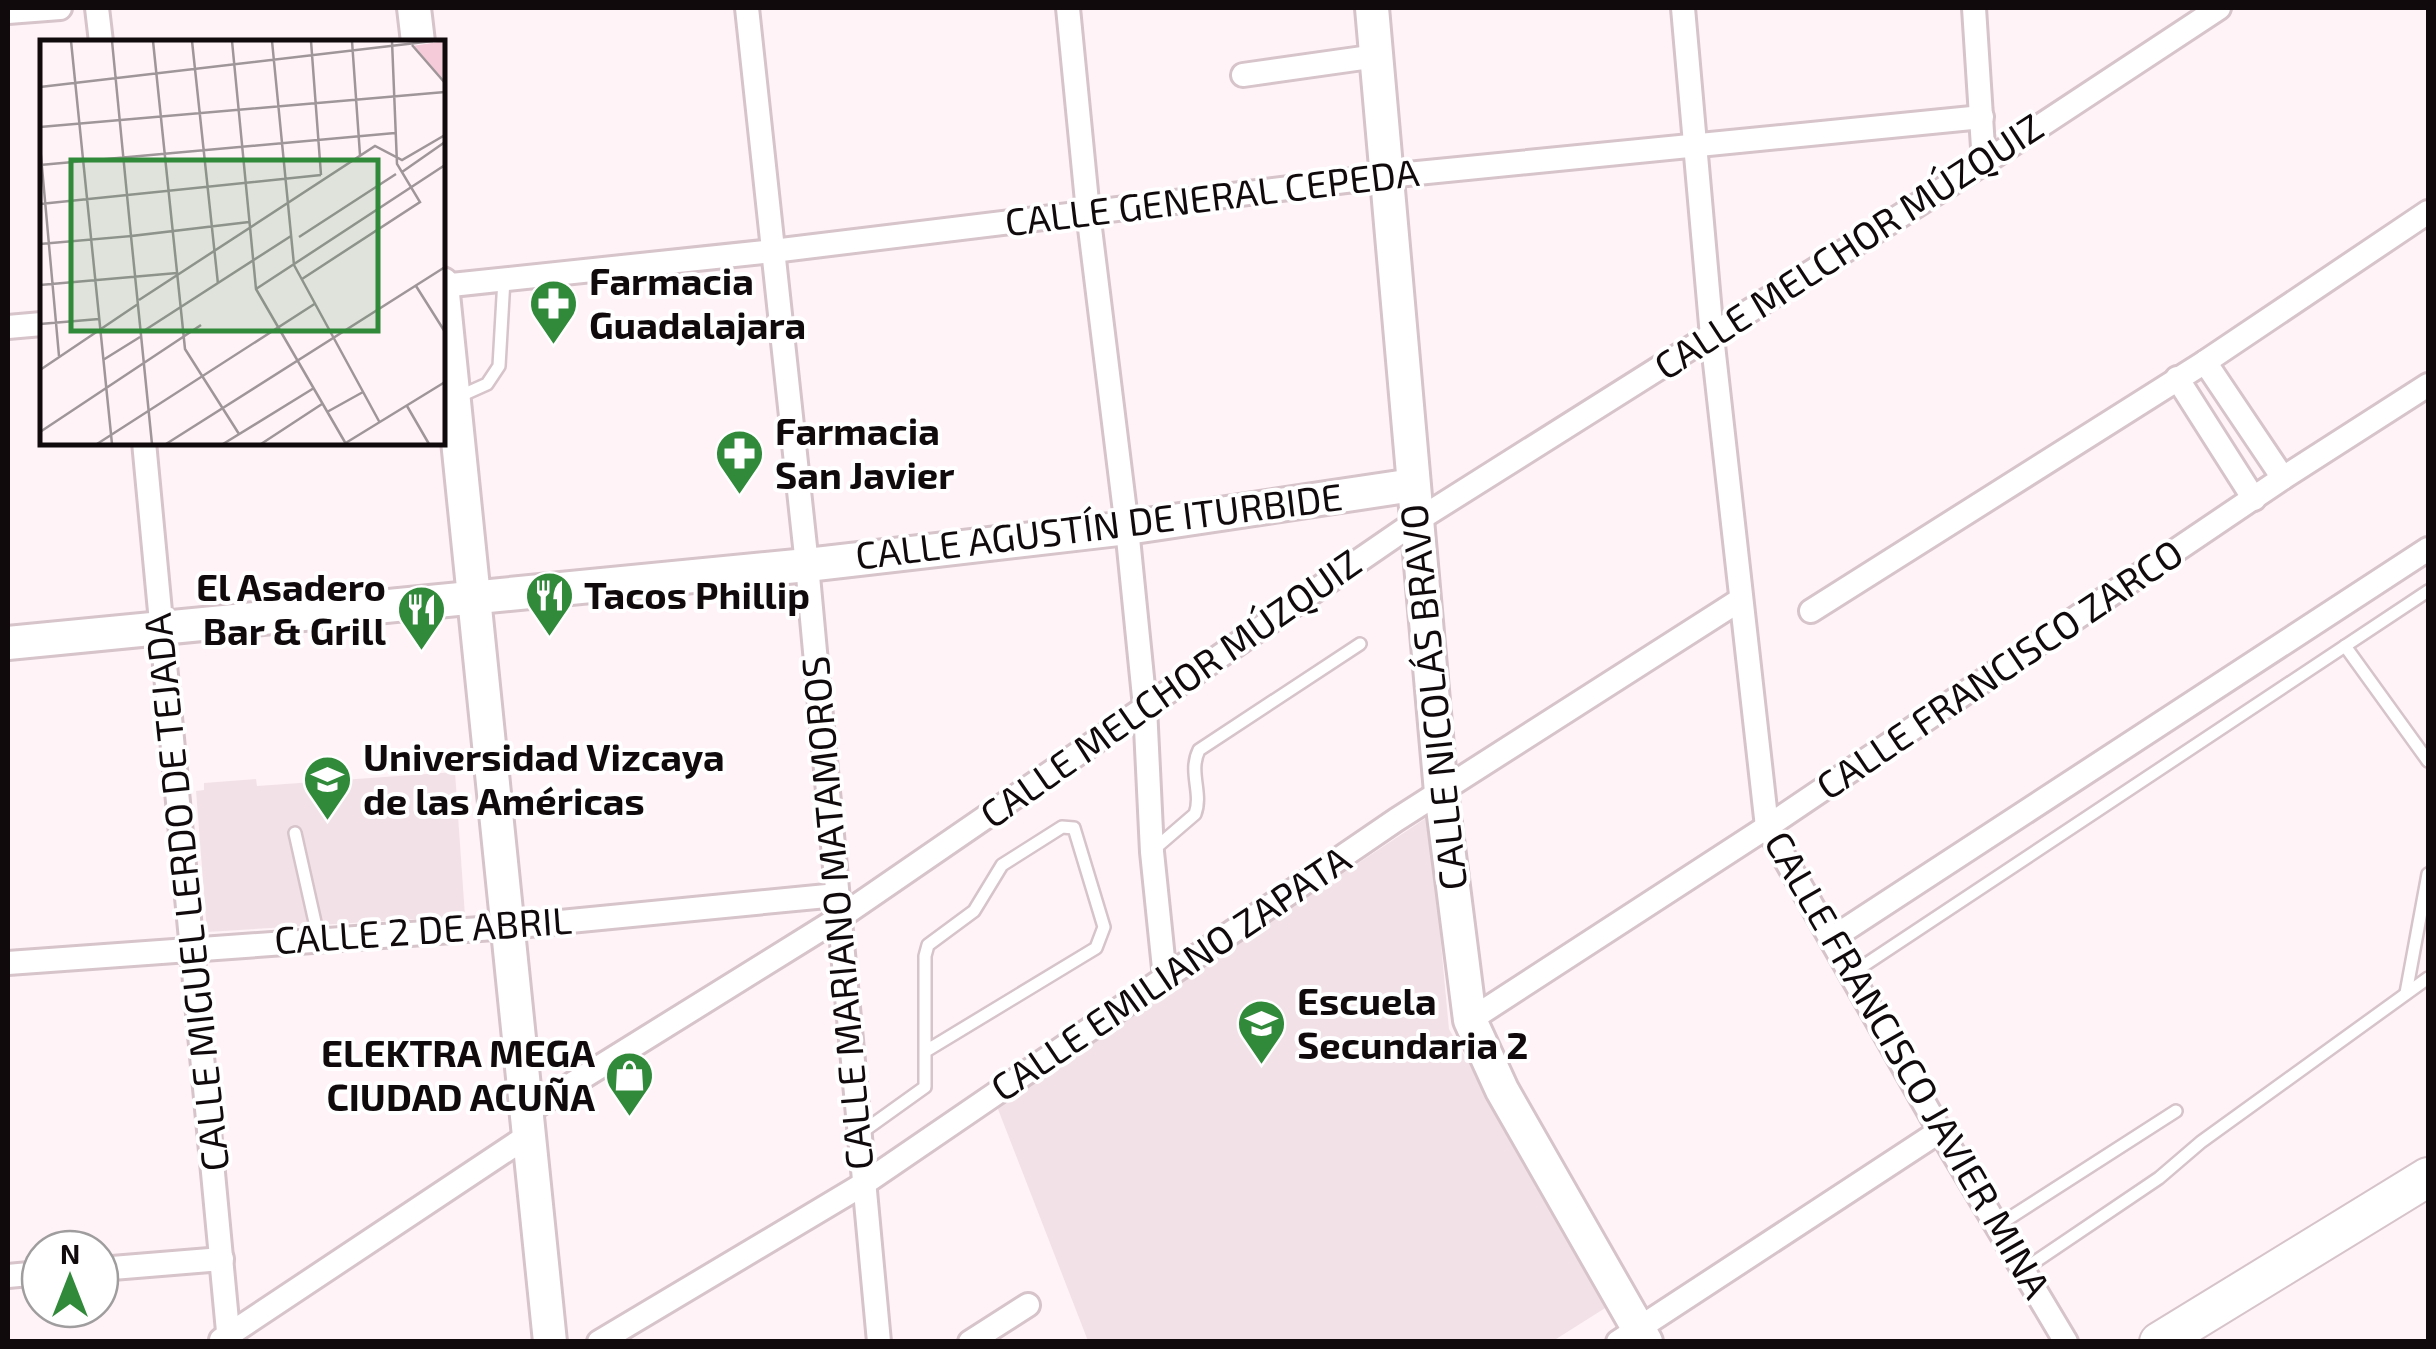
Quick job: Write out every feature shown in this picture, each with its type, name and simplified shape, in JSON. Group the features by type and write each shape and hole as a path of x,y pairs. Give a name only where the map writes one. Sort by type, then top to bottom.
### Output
{"main road":[{"path":"2159,1342 2425,1187"}],"street":[{"path":"8,12 60,8"},
{"path":"97,8 101,40"},
{"path":"414,8 418,40"},
{"name":"CALLE MARIANO MATAMOROS","path":"747,8 806,565 879,1342"},
{"path":"1068,8 1145,707 1152,852 1165,978"},
{"name":"CALLE NICOLÁS BRAVO","path":"1372,8 1441,792 1470,1020 1502,1090 1634,1337"},
{"name":"CALLE FRANCISCO JAVIER MINA","path":"1682,8 1712,336 1768,827 1940,1132 2066,1342"},
{"path":"1974,8 1984,162"},
{"name":"CALLE MELCHOR MÚZQUIZ","path":"225,1339 838,906 1145,707 1418,520 1712,336 2219,8"},
{"path":"1242,75 1377,56"},
{"name":"CALLE GENERAL CEPEDA","path":"445,286 772,251 1387,176 1982,117"},
{"path":"1810,610 2205,362 2428,212"},
{"path":"445,307 550,1342"},
{"path":"8,327 40,324"},
{"path":"2205,362 2283,478"},
{"path":"2177,378 2254,499"},
{"name":"CALLE FRANCISCO ZARCO","path":"1470,1020 1768,827 2283,478 2428,385"},
{"name":"CALLE MIGUEL LERDO DE TEJADA","path":"144,445 222,1259 225,1339"},
{"name":"CALLE AGUSTÍN DE ITURBIDE","path":"8,643 806,565 1127,528 1413,485"},
{"path":"1831,939 2428,549"},
{"name":"CALLE EMILIANO ZAPATA","path":"600,1342 862,1185 1441,792 1740,600"},
{"name":"CALLE 2 DE ABRIL","path":"8,963 838,906"},
{"path":"1634,1337 1940,1132"},
{"path":"120,1267 222,1259"},
{"path":"970,1342 1028,1305"}],"lane":[{"path":"454,399 487,384 498,366 504,279"},
{"path":"1851,974 2428,591"},
{"path":"1152,852 1196,814 1194,759 1199,750 1360,644"},
{"path":"2345,646 2428,761"},
{"path":"858,1135 925,1087 926,948 974,911 1002,865 1062,827 1074,828 1104,927 1101,942 926,1051"},
{"path":"296,834 318,940"},
{"path":"2406,993 2428,874"},
{"path":"2023,1270 2159,1178 2201,1142 2428,978"},
{"path":"1997,1226 2176,1111"}],"shaded area":[{"name":"Universidad Vizcaya de las Américas","path":"455,772 465,916 207,932 196,791 204,790 204,783 256,779 257,786"},
{"name":"Escuela Secundaria 2","path":"1429,816 1449,1029 1610,1305 1553,1341 1088,1341 996,1104"}],"place":[{"name":"Farmacia Guadalajara","path":"554,346"},
{"name":"Farmacia San Javier","path":"740,496"},
{"name":"Tacos Phillip","path":"549,638"},
{"name":"El Asadero Bar & Grill","path":"421,652"},
{"name":"Universidad Vizcaya de las Américas","path":"328,822"},
{"name":"Escuela Secundaria 2","path":"1262,1066"},
{"name":"ELEKTRA MEGA CIUDAD ACUÑA","path":"630,1118"}]}
